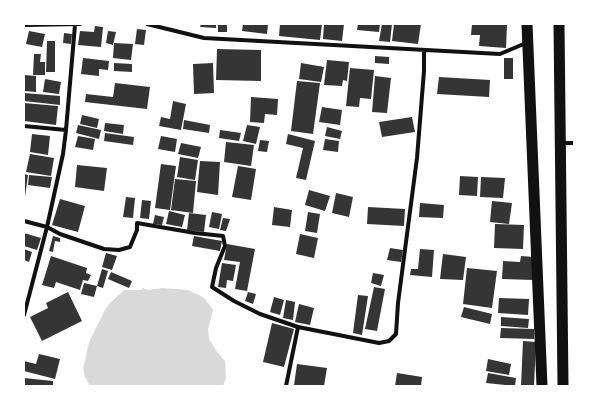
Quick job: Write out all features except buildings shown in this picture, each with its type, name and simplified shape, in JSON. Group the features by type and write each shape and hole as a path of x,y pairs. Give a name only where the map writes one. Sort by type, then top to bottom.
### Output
{"highway":[{"path":"527,24 542,386"},
{"path":"559,24 563,386"}],"street":[{"path":"24,24 78,24 66,130 47,227 24,315"},
{"path":"148,24 204,38 500,54 527,43"},
{"path":"24,221 47,227 60,234 104,249 118,250 130,247 137,230 137,223 195,233 223,236 225,246 216,268 212,287 234,301 260,314 298,327 379,343 389,341 396,334 398,303 406,252 417,158 424,71 424,50"},
{"path":"24,126 66,130"},
{"path":"560,143 574,143"},
{"path":"286,386 298,327"}],"shaded area":[{"path":"143,288 148,290 162,288 188,290 206,300 213,310 208,329 209,339 225,361 226,378 223,386 90,386 83,369 89,342 105,310 124,290 141,290"}]}
